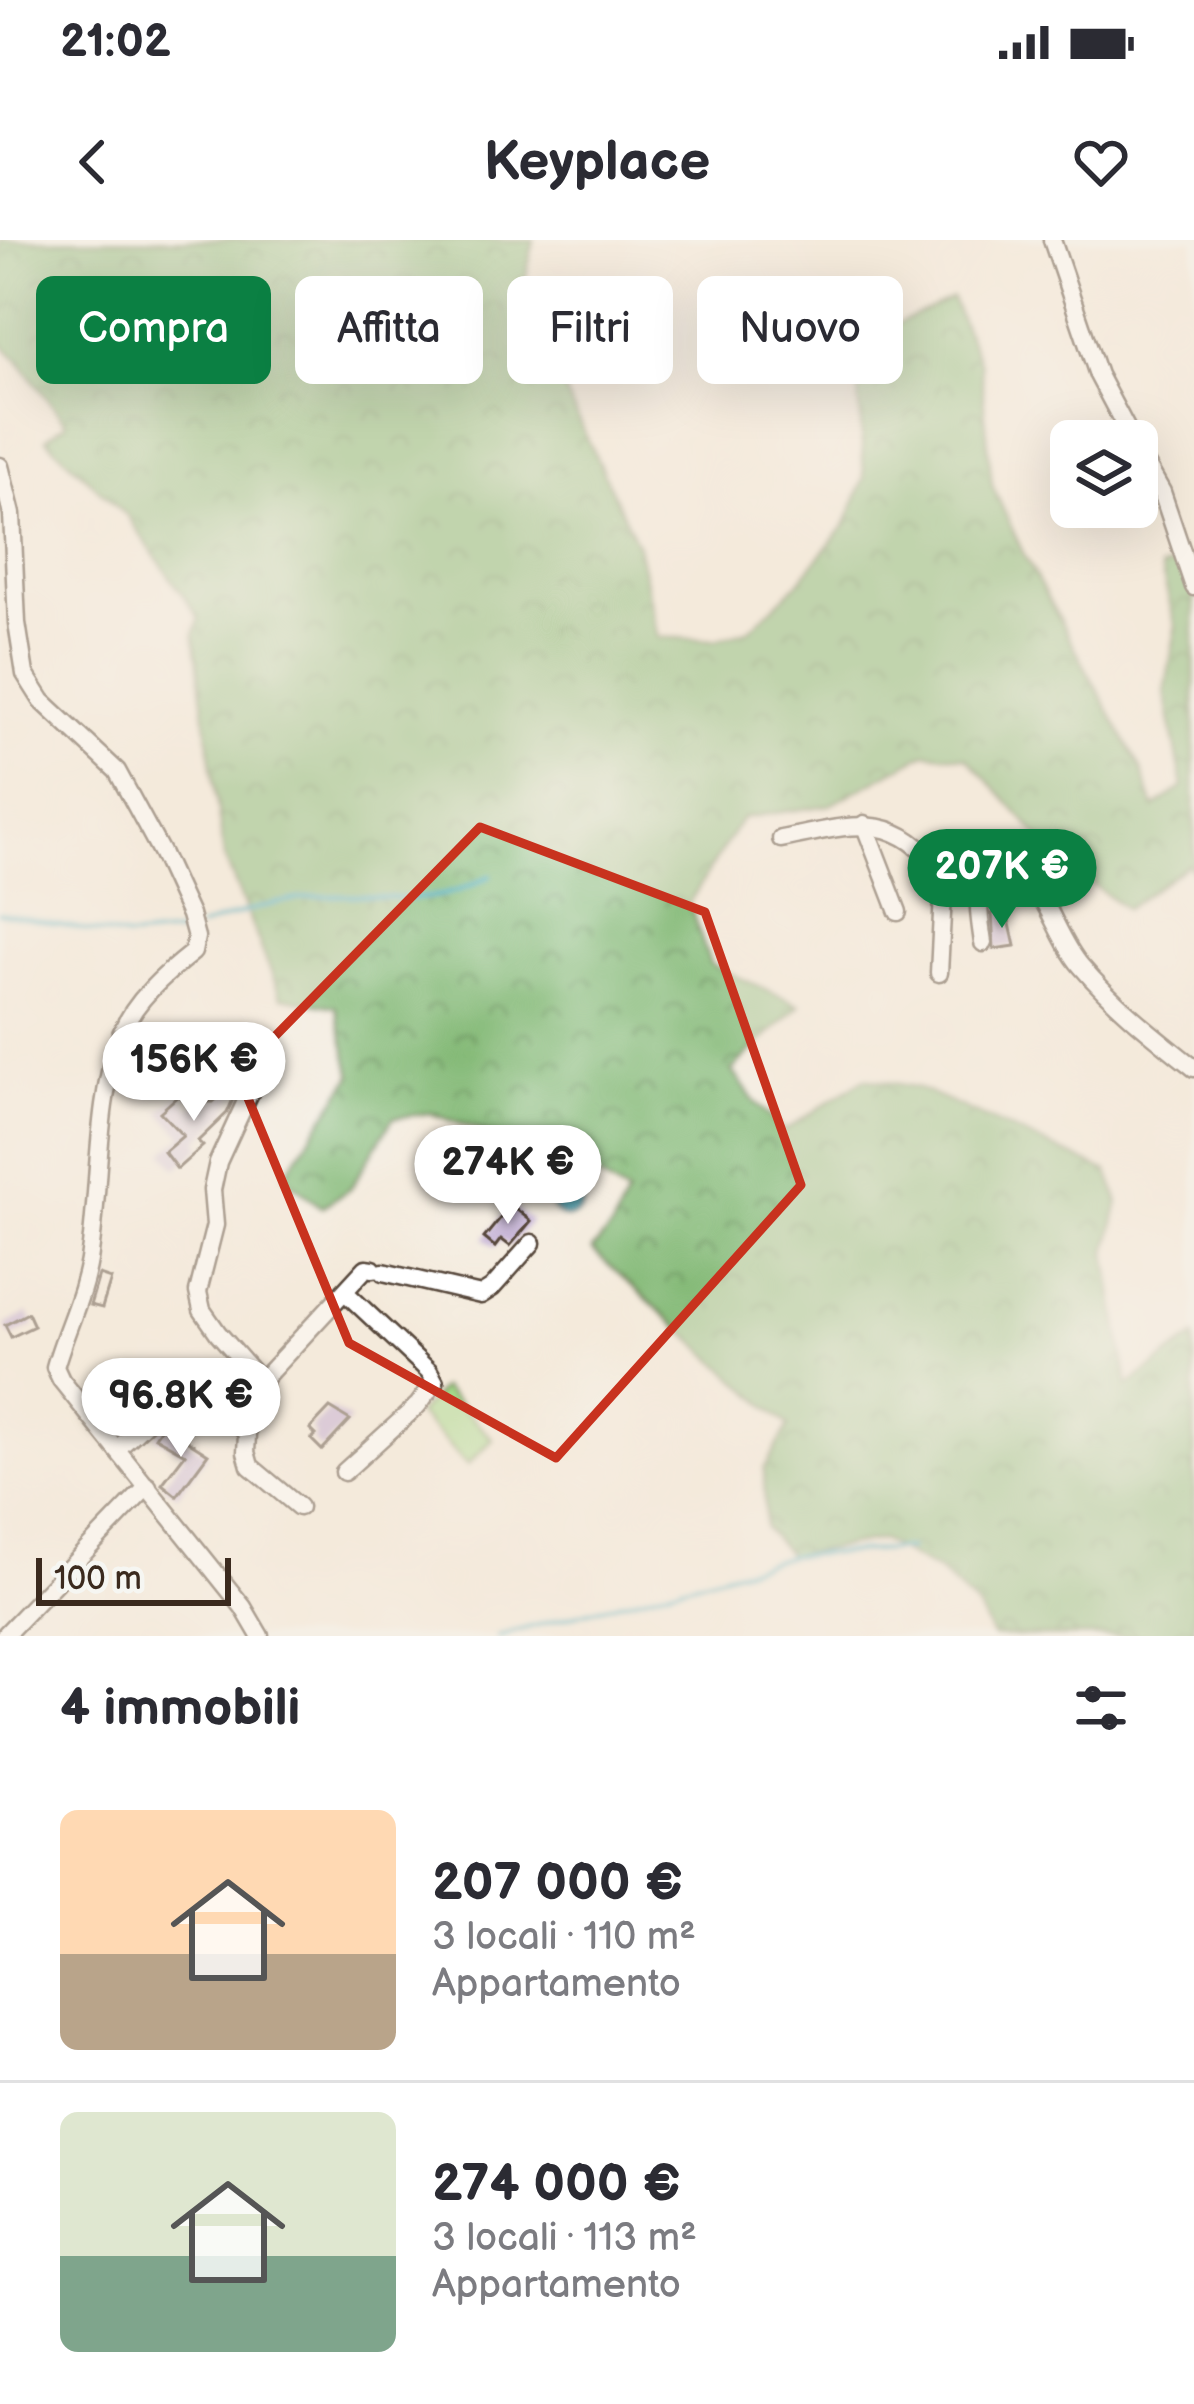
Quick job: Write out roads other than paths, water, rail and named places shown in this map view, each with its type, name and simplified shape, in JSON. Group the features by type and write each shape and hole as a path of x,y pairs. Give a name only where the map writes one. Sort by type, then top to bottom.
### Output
{"street":[{"path":"1052,240 1098,375 1122,420"},
{"path":"0,466 12,514 16,623 25,674 42,700 117,771 162,854 194,932 193,952 164,975 121,1034 103,1117 91,1251 81,1295 55,1366 61,1380 243,1607 260,1636"},
{"path":"1158,488 1172,514 1194,587"},
{"path":"781,839 864,824 899,832 945,880 939,973"},
{"path":"864,824 898,912"},
{"path":"942,872 970,847 988,852 999,866"},
{"path":"982,943 978,891 982,880 999,866 1013,865 1024,873 1072,953 1152,1036 1194,1068"},
{"path":"206,1092 253,1052 264,1054 218,1162 212,1190 215,1225 198,1292 202,1310 218,1333 263,1384"},
{"path":"230,1409 263,1384 345,1292 374,1270 481,1295 532,1243"},
{"path":"344,1472 418,1406 434,1382 429,1370 345,1292"},
{"path":"118,1448 172,1403 196,1400 230,1409 247,1435 245,1452 250,1466 299,1507"},
{"path":"4,1636 148,1486"}],"water":[{"path":"567,1185 578,1190 583,1201 578,1212 567,1217 556,1212 551,1201 556,1190"}],"waterway":[{"path":"199,928 293,900 427,898 490,876"},
{"path":"0,913 128,938 189,932"},
{"path":"498,1636 790,1556 910,1549"}]}
